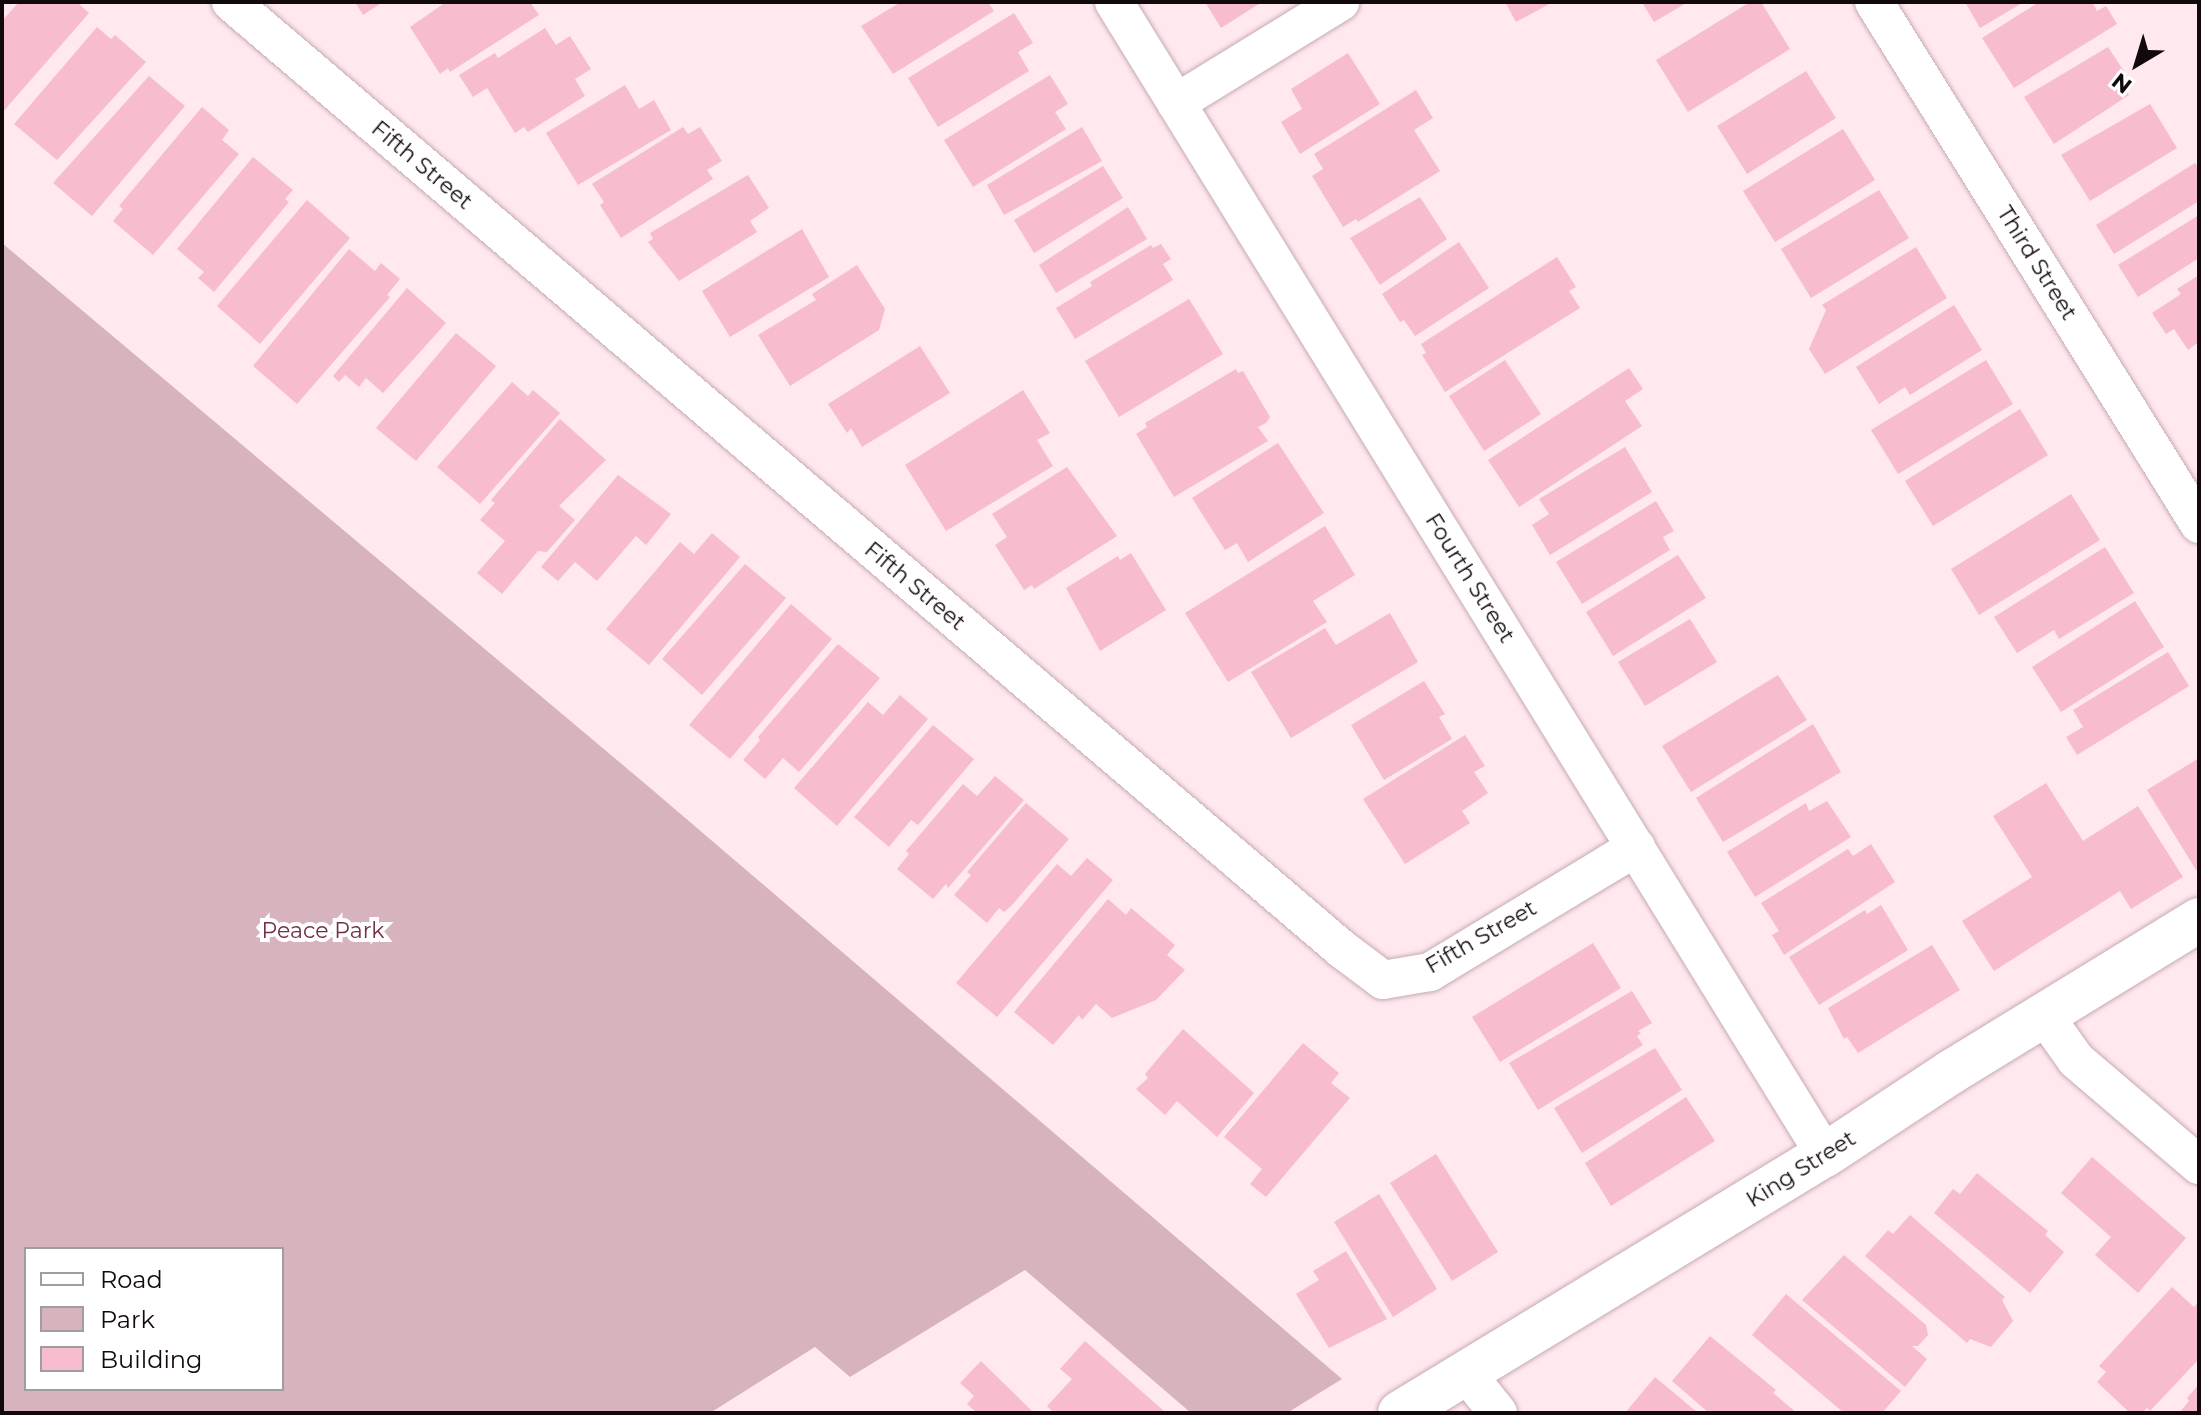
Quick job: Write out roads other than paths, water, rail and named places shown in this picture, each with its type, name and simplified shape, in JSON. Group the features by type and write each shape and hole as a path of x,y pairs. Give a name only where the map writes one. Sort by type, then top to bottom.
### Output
{"main road":[{"name":"King Street","path":"1400,1413 1825,1155 2199,920"}],"street":[{"name":"Fifth Street","path":"231,2 1343,950 1383,980 1430,972 1636,847"},
{"name":"Fourth Street","path":"1114,2 1825,1155"},
{"path":"1176,103 1340,2"},
{"name":"Third Street","path":"1874,2 2199,524"},
{"path":"2044,1015 2076,1060 2199,1165"},
{"path":"1467,1374 1498,1413"}],"park label":[{"name":"Peace Park","path":"323,931"}]}
